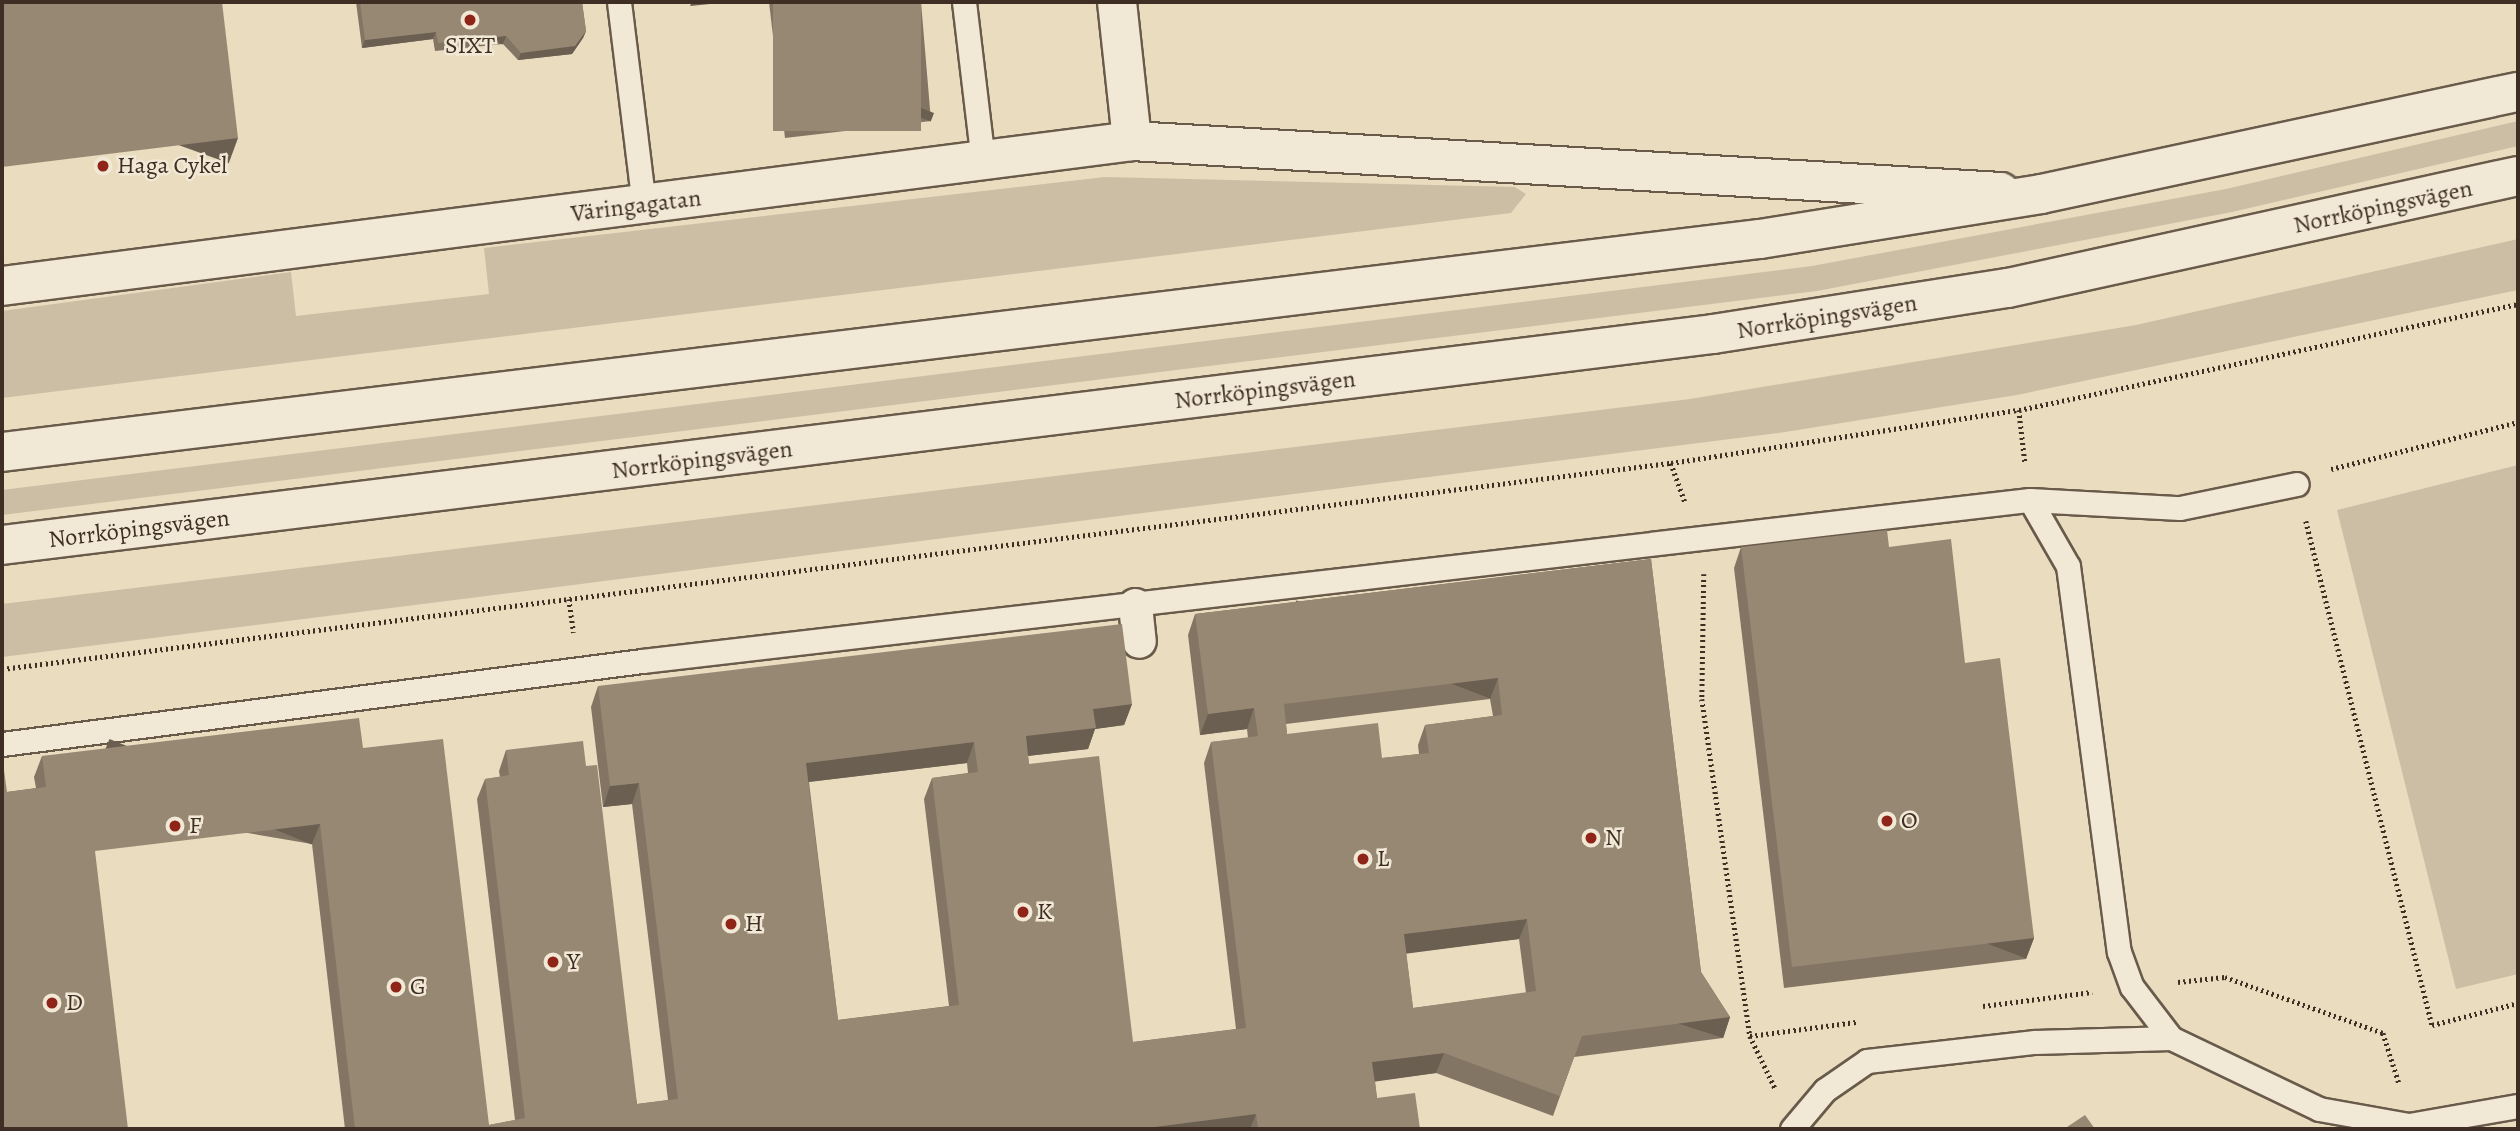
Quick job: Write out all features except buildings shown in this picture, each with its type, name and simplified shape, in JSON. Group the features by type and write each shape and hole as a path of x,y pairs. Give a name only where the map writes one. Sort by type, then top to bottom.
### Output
{"main road":[{"path":"1117,2 1132,141"},
{"path":"2,452 1413,286 2041,194 2518,92"},
{"name":"Väringagatan","path":"2,286 1132,141 2041,194"},
{"name":"Norrköpingsvägen","path":"2,545 1713,334 2008,288 2518,176"}],"street":[{"path":"1135,605 1139,641"}],"lane":[{"path":"620,2 644,205"},
{"path":"964,2 983,161"},
{"path":"2,744 1696,537 2030,500 2180,508 2297,484"},
{"path":"2030,500 2068,566 2119,952 2132,987 2171,1038 2319,1109 2409,1125 2518,1106"},
{"path":"1792,1127 1825,1090 1867,1061 2035,1042 2171,1038"}],"path":[{"path":"2,669 1671,463 2019,411 2518,304"},
{"path":"2019,411 2030,500"},
{"path":"2518,422 2295,477 2432,1025 2518,1003"},
{"path":"1671,463 1696,537 1704,574 1702,699 1750,1036 1792,1127"}],"shaded area":[{"path":"2518,121 2518,146 2232,212 1817,291 2,515 2,490 1812,266 2226,189"},
{"path":"1105,177 1515,187 1526,194 1511,213 2,398 2,311 291,272 296,316 489,294 484,248"},
{"path":"2518,239 2518,290 2017,395 1785,432 2,657 2,604 1690,399 2136,325"},
{"path":"2518,465 2518,974 2456,989 2337,510"}],"place":[{"name":"SIXT","path":"470,20"},
{"name":"Haga Cykel","path":"103,166"},
{"name":"O","path":"1887,821"},
{"name":"F","path":"175,826"},
{"name":"N","path":"1591,838"},
{"name":"L","path":"1363,859"},
{"name":"K","path":"1023,912"},
{"name":"H","path":"731,924"},
{"name":"Y","path":"553,962"},
{"name":"G","path":"396,987"},
{"name":"D","path":"52,1003"}]}
